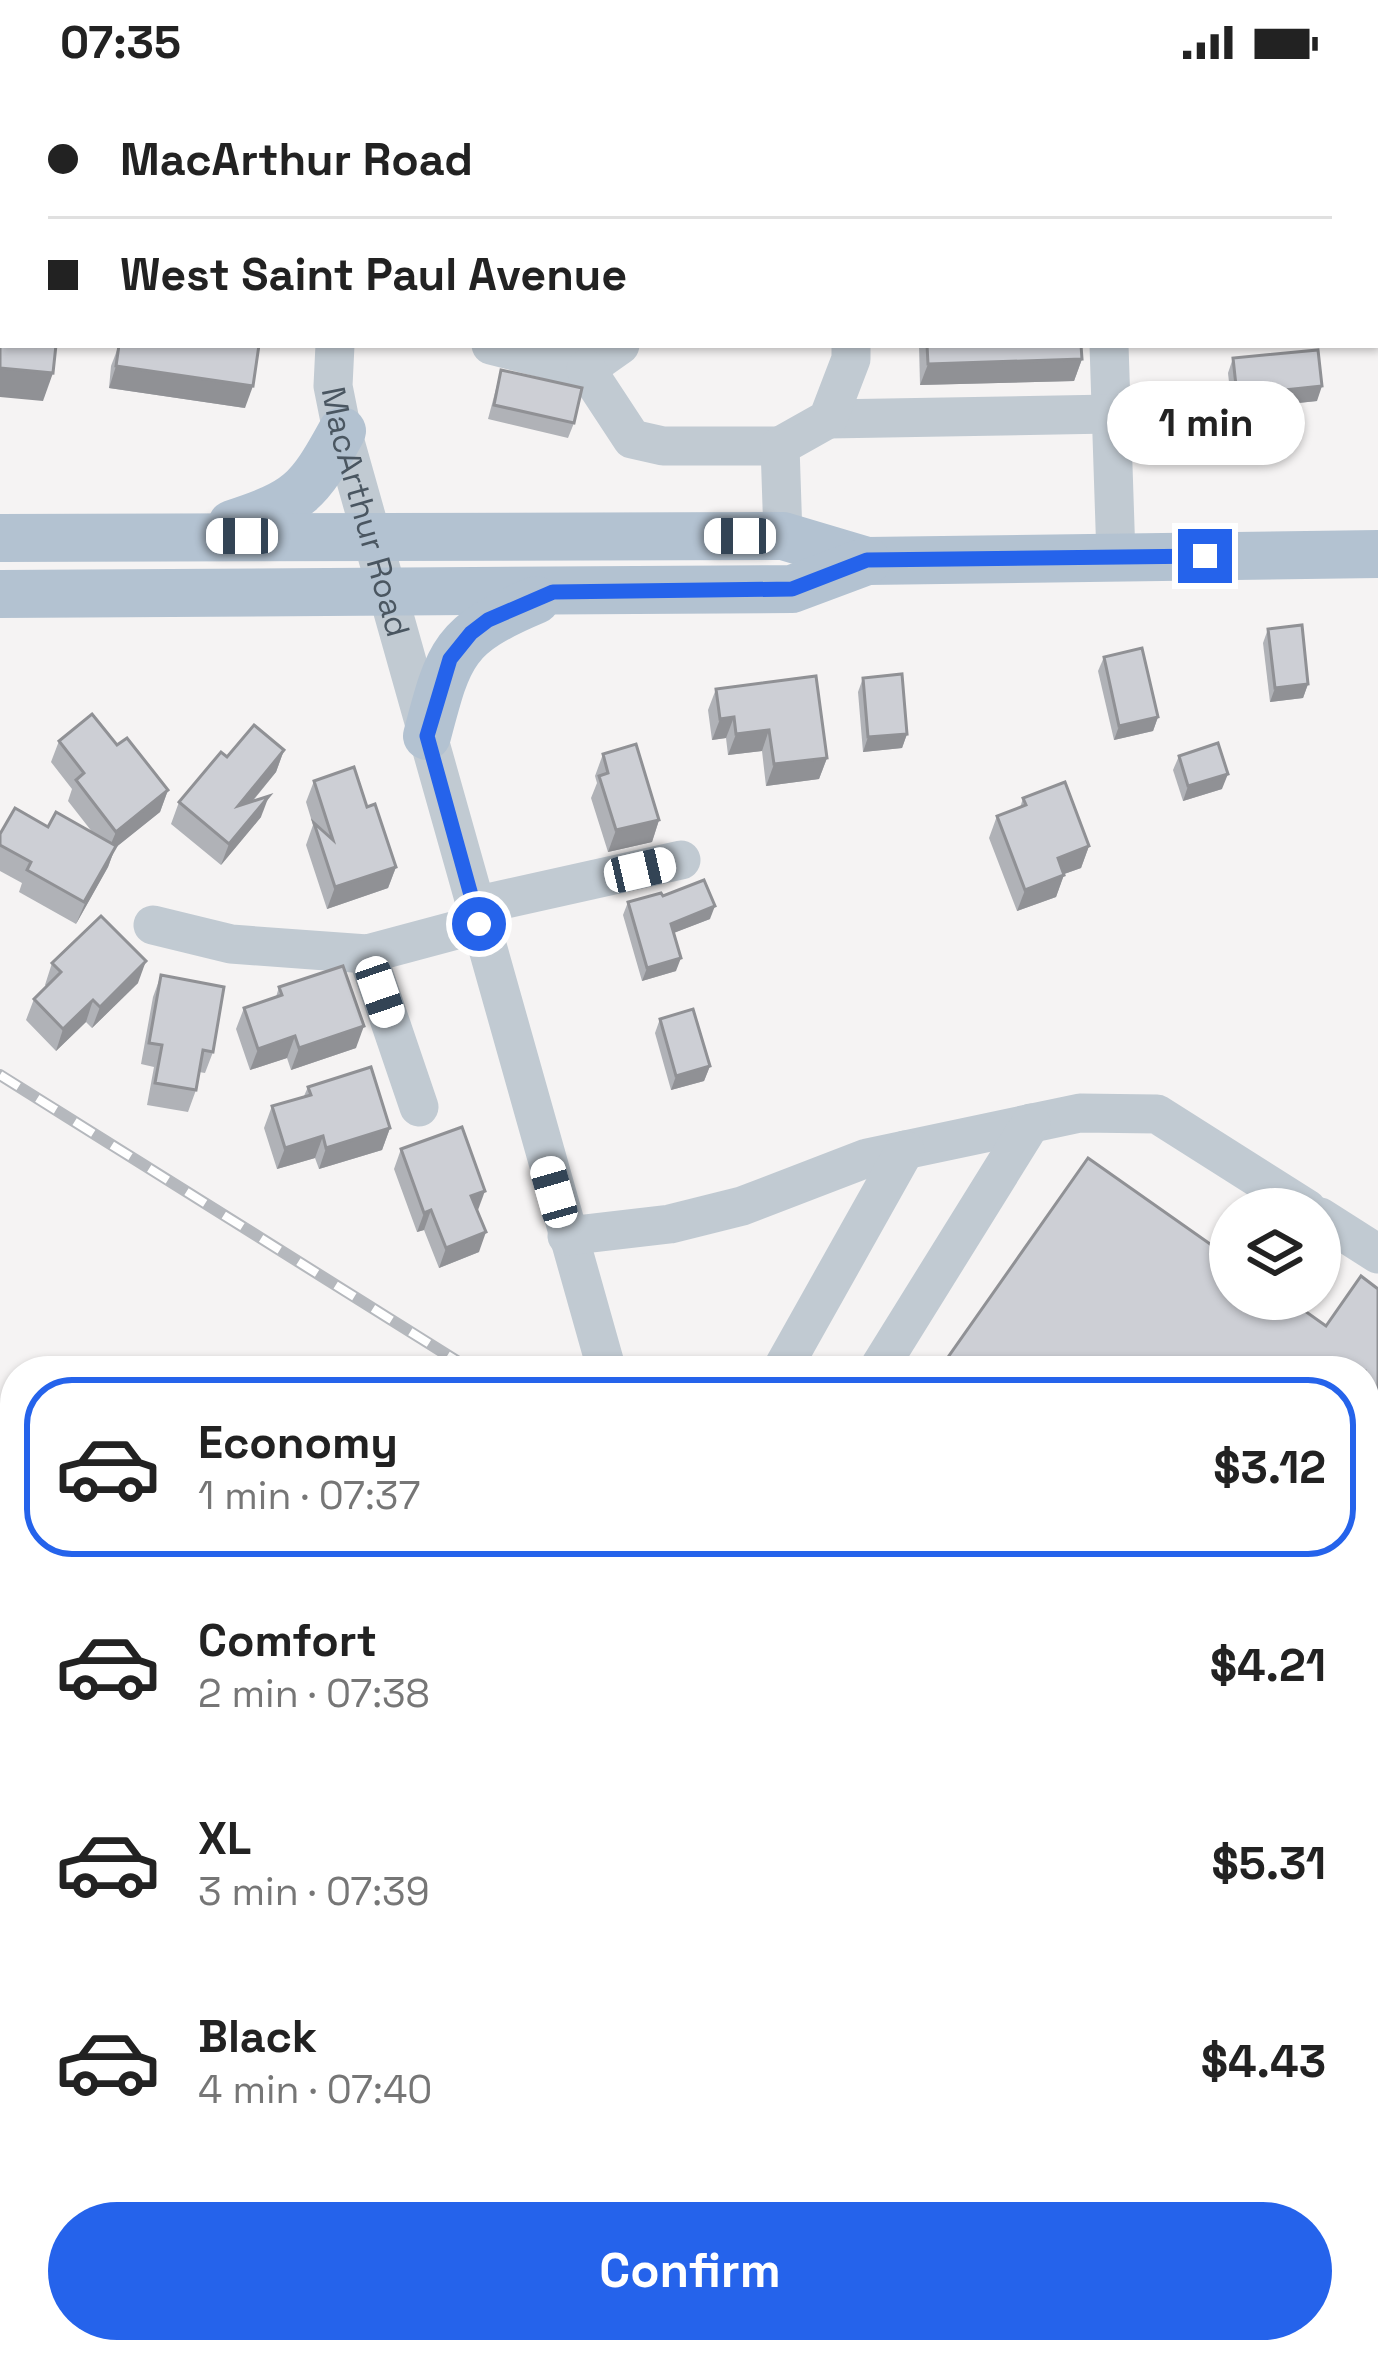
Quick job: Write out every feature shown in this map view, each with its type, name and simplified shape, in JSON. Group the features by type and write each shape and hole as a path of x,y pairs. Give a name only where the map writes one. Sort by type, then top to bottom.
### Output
{"main road":[{"path":"197,536 281,508 314,478 342,431"},
{"path":"0,538 783,536 867,560 1378,554"},
{"path":"0,594 792,589 867,560"},
{"path":"427,736 442,680 458,647 488,620 553,592"}],"street":[{"name":"MacArthur Road","path":"335,348 333,386 342,431 603,1356"},
{"path":"503,348 586,369 632,439 663,446 780,446 828,419 1111,414"},
{"path":"586,369 616,348"},
{"path":"1109,348 1116,557"},
{"path":"828,419 843,350"},
{"path":"780,446 783,536"},
{"path":"153,925 231,944 367,953 477,915 681,860"},
{"path":"367,953 419,1107"},
{"path":"567,1236 670,1224 742,1206 867,1158 1080,1113 1157,1114 1274,1188"},
{"path":"886,1356 1031,1123"},
{"path":"789,1356 905,1150"},
{"path":"1341,1230 1378,1254"}],"building":[{"path":"0,348 56,348 53,373 0,368"},
{"path":"119,348 259,348 253,386 116,366"},
{"path":"927,348 1081,348 1082,359 928,364"},
{"path":"1318,350 1322,386 1237,395 1233,358"},
{"path":"501,370 582,388 574,423 494,405"},
{"path":"1302,625 1308,684 1275,688 1268,629"},
{"path":"1142,648 1158,717 1119,726 1104,657"},
{"path":"902,674 907,734 868,737 863,678"},
{"path":"816,676 827,758 774,764 769,730 736,734 734,717 720,719 716,689"},
{"path":"92,714 117,745 127,738 168,790 116,832 76,780 84,773 59,741"},
{"path":"254,725 284,750 238,806 269,796 229,844 179,802 221,752 227,757"},
{"path":"1218,743 1228,774 1188,786 1179,756"},
{"path":"636,744 659,820 616,830 599,776 608,773 603,754"},
{"path":"354,767 367,807 375,804 396,867 335,887 314,823 333,840 314,781"},
{"path":"1065,782 1089,846 1058,858 1064,875 1025,890 997,816 1026,805 1023,798"},
{"path":"15,808 48,827 56,812 116,846 84,902 27,870 31,862 0,845 0,834"},
{"path":"704,880 715,906 671,924 681,958 647,968 628,902 663,896"},
{"path":"101,916 146,961 100,1007 93,1000 63,1029 34,999 61,972 52,963"},
{"path":"343,966 364,1026 299,1048 295,1036 258,1049 244,1008 282,995 279,987"},
{"path":"161,975 224,987 213,1052 203,1050 196,1090 155,1083 162,1045 149,1043"},
{"path":"693,1009 710,1066 676,1076 660,1019"},
{"path":"371,1067 390,1128 326,1148 323,1136 285,1148 272,1106 311,1095 308,1087"},
{"path":"462,1127 485,1191 471,1196 486,1232 446,1248 431,1210 424,1213 401,1149"},
{"path":"1088,1158 1209,1243 1209,1320 1318,1320 1326,1326 1330,1320 1341,1320 1341,1305 1361,1276 1378,1289 1378,1356 949,1356"}],"railway":[{"path":"0,1075 449,1356"}],"route":[{"path":"479,924 427,736 450,659 488,620 553,592 792,589 867,560 1205,556"}]}
